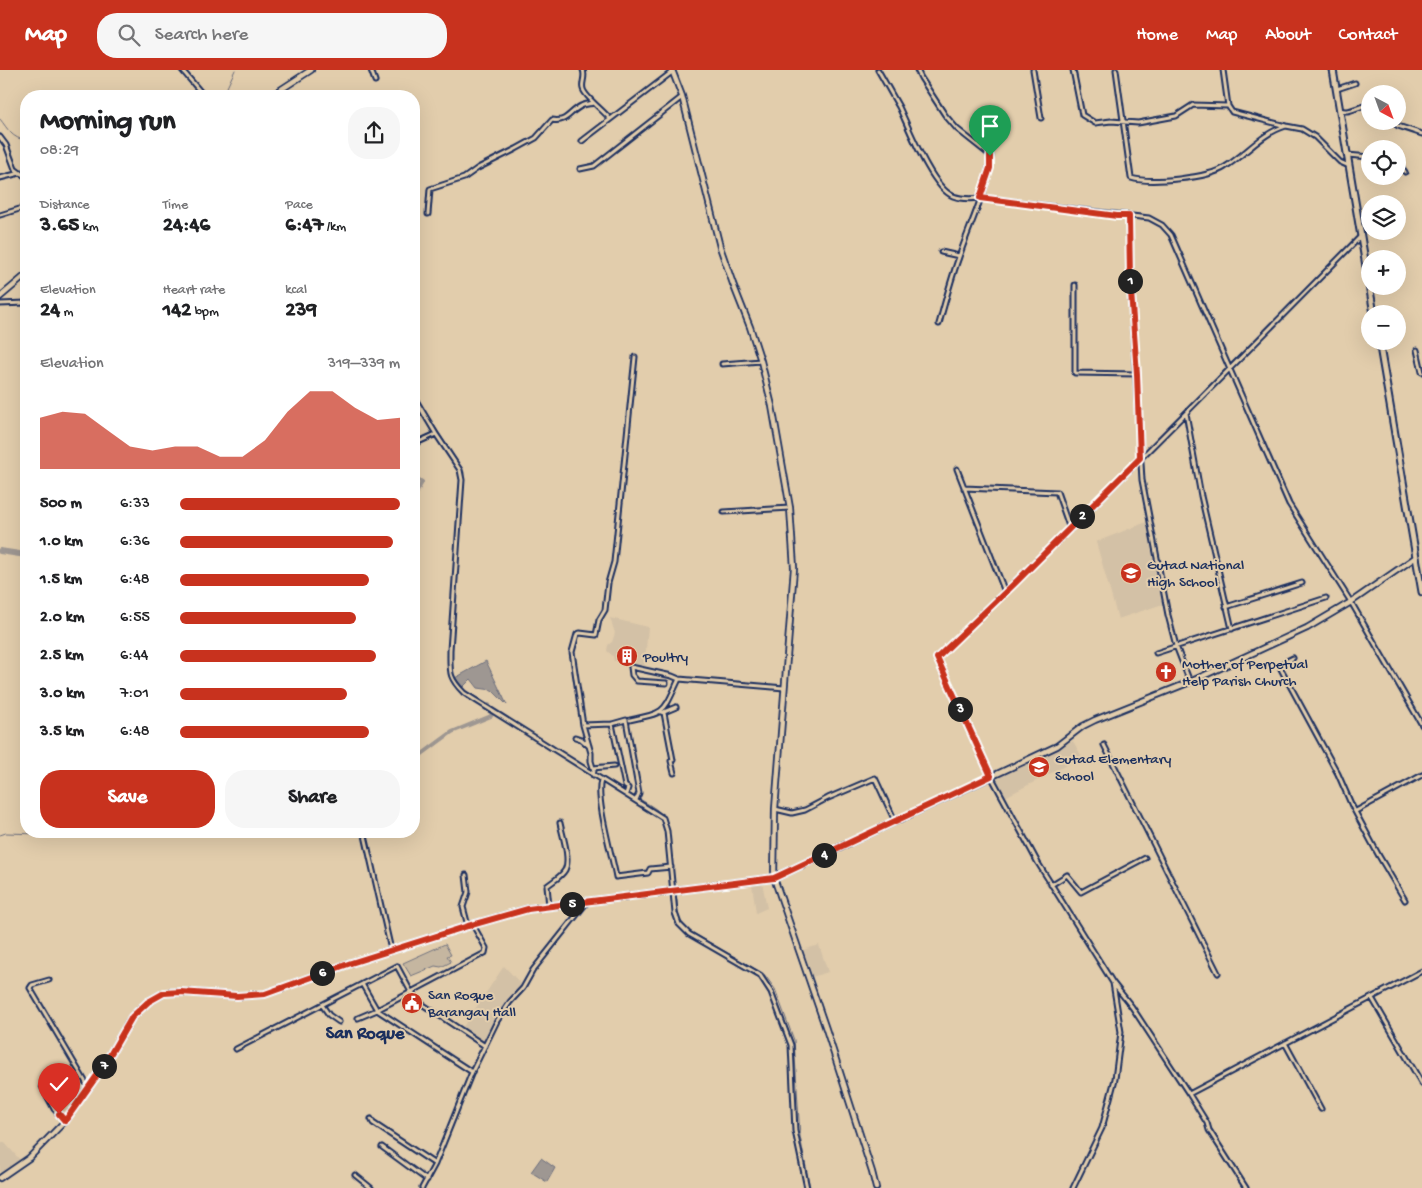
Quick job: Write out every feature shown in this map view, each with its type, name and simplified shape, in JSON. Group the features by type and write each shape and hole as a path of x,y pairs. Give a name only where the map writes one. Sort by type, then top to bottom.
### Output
{"main road":[{"path":"280,90 311,70"},
{"path":"1333,70 1361,236"},
{"path":"672,71 682,96 720,247 761,361 772,406 790,508 794,568 775,809 774,878 826,1028 876,1188"},
{"path":"1362,240 1372,305"},
{"path":"0,297 20,280"},
{"path":"1381,350 1422,592"},
{"path":"0,1179 29,1158 65,1121 89,1088 132,1017 156,997 173,992 237,996 265,994 470,925 528,909 774,878 1057,746 1083,726 1095,720 1190,682 1308,628 1351,602 1416,557"}],"street":[{"path":"182,70 199,90"},
{"path":"370,70 375,81"},
{"path":"583,70 583,89 610,119"},
{"path":"878,70 898,105 928,168 942,187 952,196 1117,216 1149,218 1162,225 1171,235 1289,504 1351,602 1422,725"},
{"path":"917,70 945,115 957,129 990,156 990,168 959,256 938,324"},
{"path":"1033,70 1041,118"},
{"path":"1073,70 1082,115 1095,123 1138,123 1176,116 1193,105 1228,106"},
{"path":"1116,70 1131,178 1140,181 1195,176 1224,168 1277,126"},
{"path":"1223,70 1228,106 1232,112 1277,126 1302,129 1315,137 1340,162 1349,166"},
{"path":"582,141 672,71"},
{"path":"1336,89 1355,83"},
{"path":"580,168 590,168 598,163 682,96"},
{"path":"428,214 430,189 464,178 536,138 552,120 565,120 581,106 594,103"},
{"path":"1340,110 1350,111 1361,106"},
{"path":"1406,129 1422,134"},
{"path":"0,137 6,145 15,169 20,172"},
{"path":"1347,154 1361,155"},
{"path":"0,178 20,172"},
{"path":"0,215 20,209"},
{"path":"1129,216 1130,278 1142,480 1176,646 1190,682"},
{"path":"1246,1188 1189,1094 1136,1013 1113,983 1051,885 991,776 937,658 1186,414 1361,236"},
{"path":"941,252 959,256"},
{"path":"1075,285 1075,373 1137,374"},
{"path":"0,304 20,303"},
{"path":"1418,350 1422,372"},
{"path":"593,775 591,753 583,725 572,652 577,634 596,635 599,620 606,610 608,582 614,562 635,358"},
{"path":"722,364 761,361"},
{"path":"420,407 460,470 462,480 450,650 450,672 453,682 464,693 663,818 667,831 675,913 679,924 689,934 760,975 771,992 791,1045 796,1131 807,1188"},
{"path":"1186,414 1201,496 1232,629"},
{"path":"420,441 436,434"},
{"path":"957,469 1005,593"},
{"path":"964,488 1057,492 1070,529"},
{"path":"724,512 790,508"},
{"path":"1416,557 1422,554"},
{"path":"1226,607 1302,583"},
{"path":"1156,652 1326,598"},
{"path":"1293,658 1283,663 1281,669 1404,900"},
{"path":"666,683 636,681 632,675 632,667 679,679 784,688"},
{"path":"661,712 666,706 679,679"},
{"path":"630,720 667,712 676,707"},
{"path":"661,712 664,713 668,726 674,773"},
{"path":"583,725 612,724 626,720 639,793 636,800"},
{"path":"612,724 620,767 625,786 628,788 626,794"},
{"path":"575,737 581,739 589,746"},
{"path":"1104,745 1218,973"},
{"path":"593,768 614,766"},
{"path":"1356,811 1422,775"},
{"path":"775,809 792,813 805,810 875,778 895,822"},
{"path":"601,780 599,788 601,804 616,877 648,873 650,869 671,867"},
{"path":"549,906 548,886 566,868 566,850 560,822"},
{"path":"366,838 392,951"},
{"path":"1051,885 1068,875 1081,892 1145,858"},
{"path":"358,1018 377,1010 485,953 486,948 470,925 463,907 468,892 466,875"},
{"path":"422,1188 435,1164 472,1072 497,1022 510,1002 523,988 533,970 587,902"},
{"path":"236,1049 397,966 411,992 419,1002 485,1046"},
{"path":"1189,1094 1422,971"},
{"path":"49,980 32,984 30,988 89,1088"},
{"path":"1073,1188 1102,1128 1115,1078 1121,1032 1113,983"},
{"path":"362,984 377,1010 472,1072"},
{"path":"1372,998 1422,1084"},
{"path":"322,1005 329,1015 339,1022"},
{"path":"1285,1043 1321,1109"},
{"path":"42,1086 54,1109 65,1121"},
{"path":"371,1119 373,1123 435,1164"},
{"path":"382,1147 427,1180"},
{"path":"355,1176 371,1188"}],"shaded area":[{"name":"Gutad National High School","path":"1149,521 1163,604 1118,619 1096,542"},
{"name":"Poultry","path":"610,618 648,627 644,671 638,670 641,666 624,662 624,660 614,661 613,656 607,651 608,645 612,642 615,633"},
{"path":"486,661 507,705 492,690 478,688 471,679 463,687 455,678"},
{"name":"Gutad Elementary School","path":"1073,741 1082,757 1005,797 995,778"},
{"path":"762,882 767,908 756,913 752,884"},
{"path":"445,944 451,955 447,956 451,962 441,967 435,966 411,976 403,963"},
{"path":"819,945 828,972 812,977 803,950"},
{"path":"504,966 521,984 482,1043 461,1030"},
{"path":"4,1142 21,1161 0,1175 0,1144"},
{"path":"541,1158 555,1168 547,1182 531,1172"}],"waterway":[{"path":"184,70 202,90"},
{"path":"226,90 235,70"},
{"path":"0,119 14,136 20,139"},
{"path":"420,403 464,472 452,653 452,672 454,678"},
{"path":"420,481 422,482 420,486"},
{"path":"0,551 20,554"},
{"path":"456,681 466,691 592,772"},
{"path":"420,756 452,732 491,716 492,713 486,709 489,705"},
{"path":"596,774 625,791"},
{"path":"628,793 635,797"},
{"path":"638,798 662,814 669,831"},
{"path":"0,835 6,833 20,833"},
{"path":"670,843 675,887"},
{"path":"676,892 679,919 688,930 764,974 775,989 794,1040 800,1136 810,1188"}],"place":[{"name":"Gutad National High School","path":"1131,573"},
{"name":"Poultry","path":"627,656"},
{"name":"Mother of Perpetual Help Parish Church","path":"1166,672"},
{"name":"Gutad Elementary School","path":"1039,767"},
{"name":"San Roque Barangay Hall","path":"412,1003"}],"district":[{"name":"San Roque","path":"365,1032"}],"route":[{"path":"59,1114 65,1121 103,1067 132,1017 148,1002 164,993 181,992 237,996 265,994 351,963 528,909 774,878 991,776 937,658 1140,458 1137,374 1130,278 1129,216 980,198 990,168 990,156"}]}
